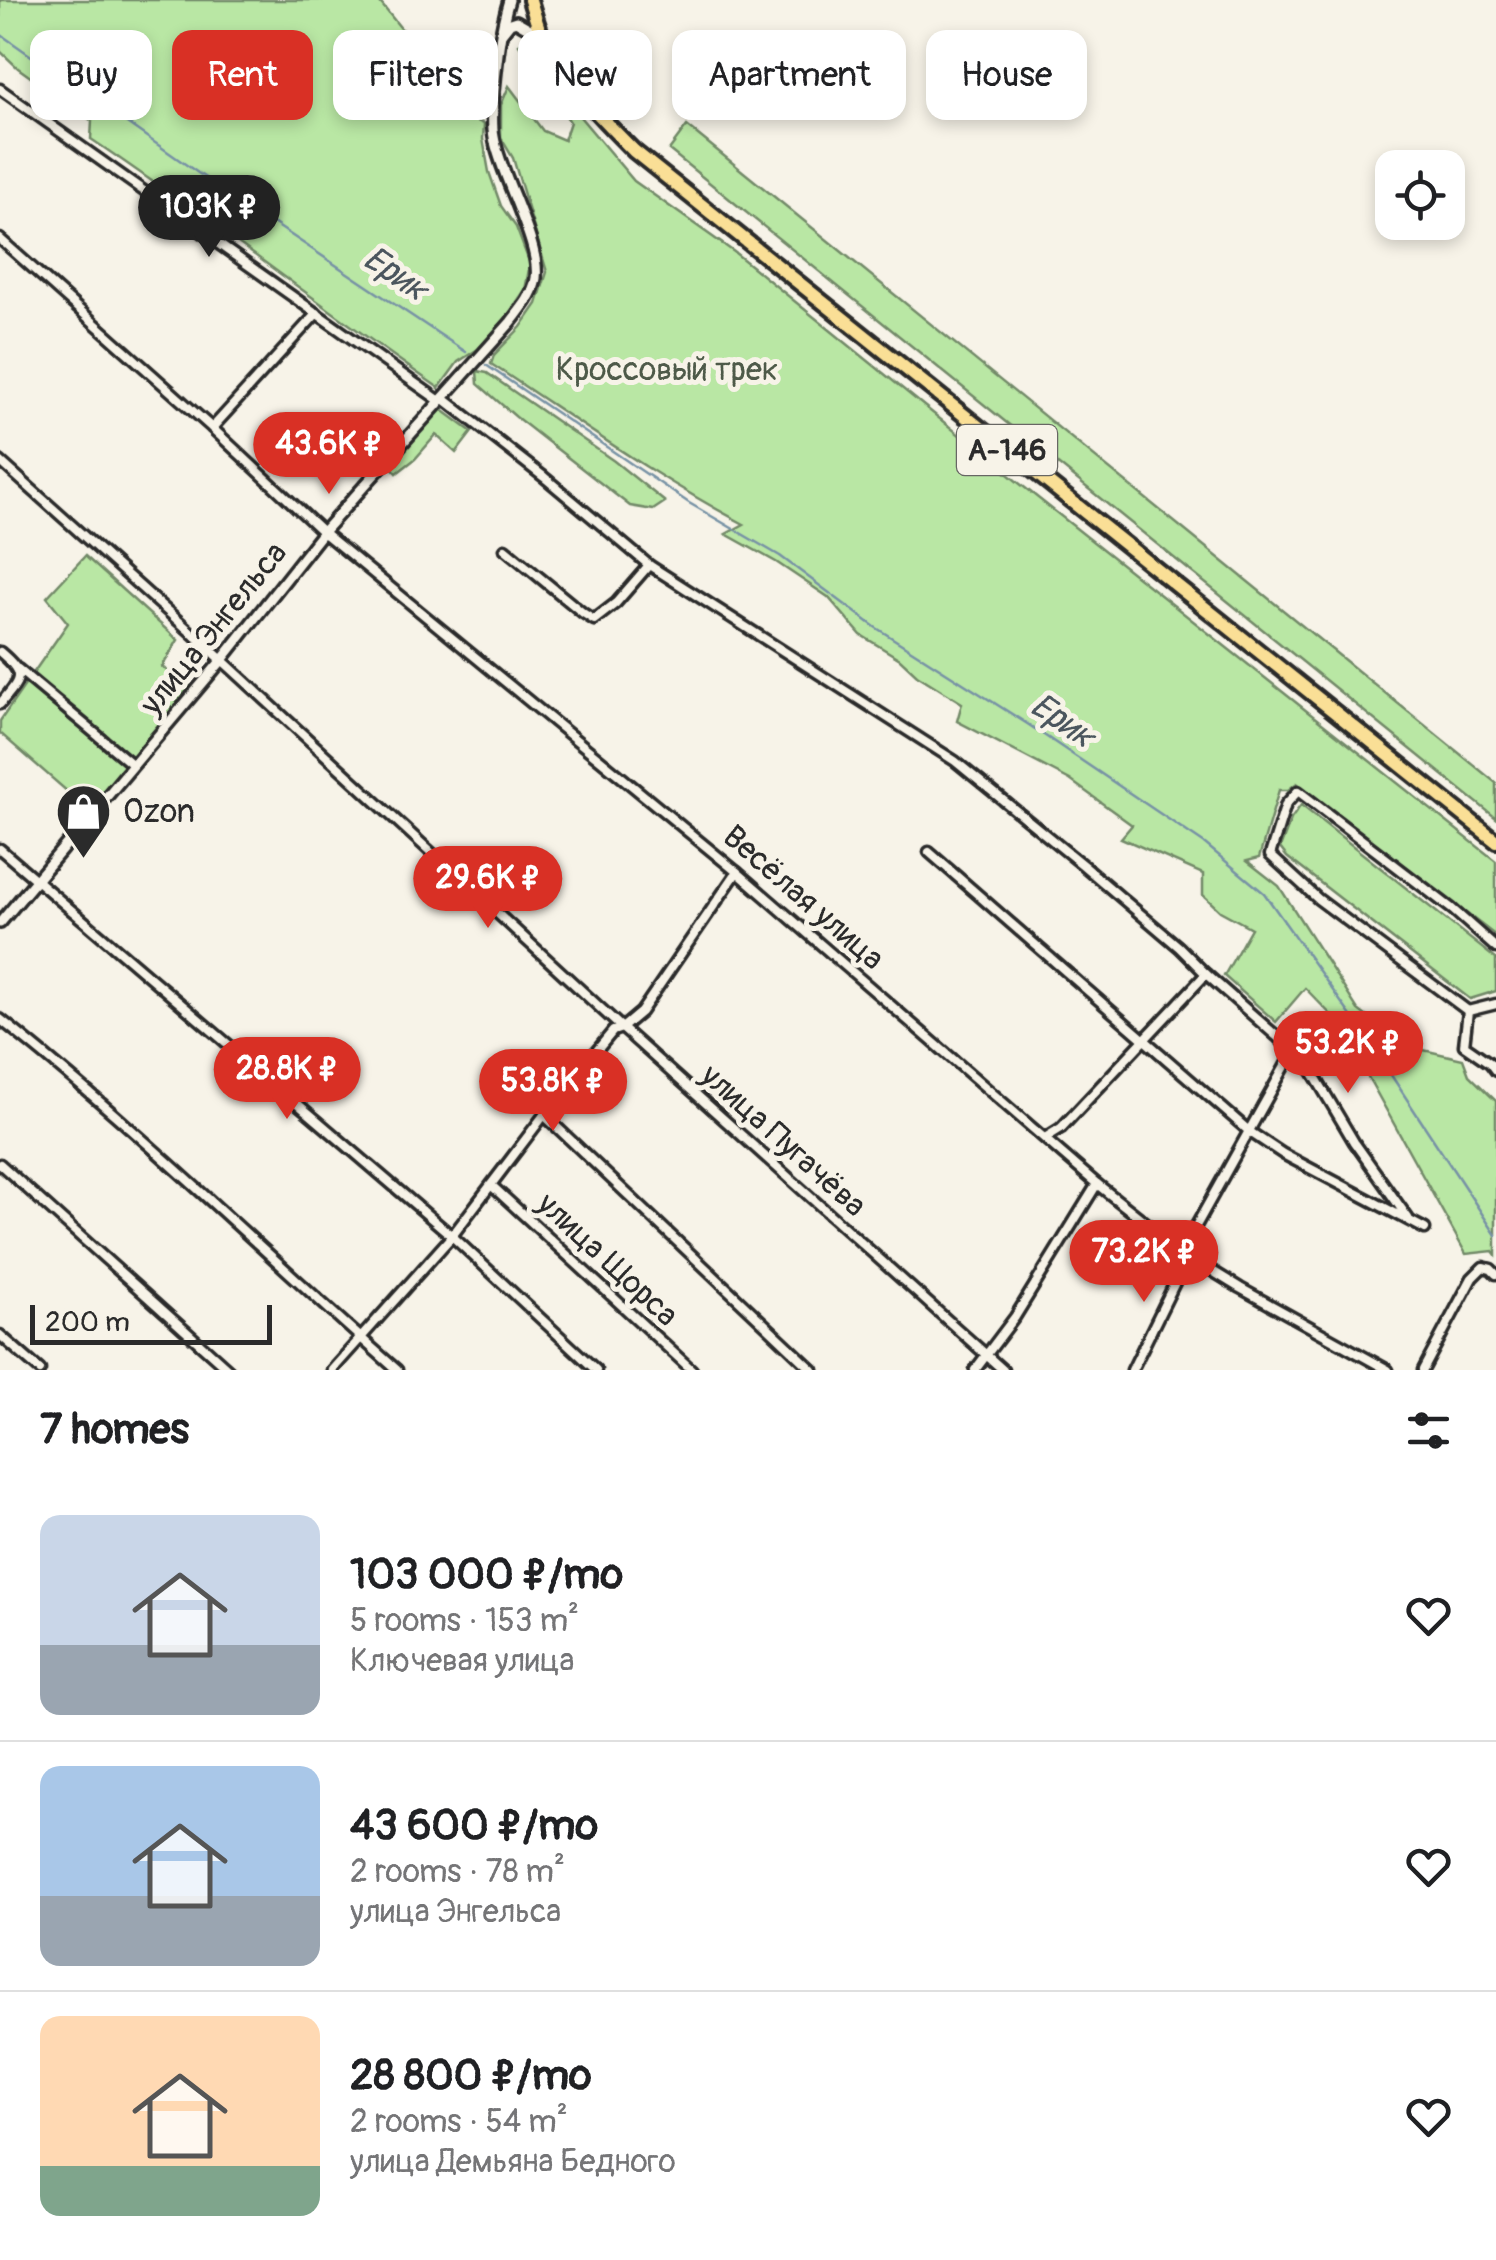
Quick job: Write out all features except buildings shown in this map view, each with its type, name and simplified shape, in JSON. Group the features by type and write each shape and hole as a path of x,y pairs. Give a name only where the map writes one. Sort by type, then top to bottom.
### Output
{"highway":[{"name":"А-146","path":"530,0 540,30"},
{"name":"А-146","path":"603,120 634,150 1496,841"}],"street":[{"name":"улица Энгельса","path":"498,40 509,0"},
{"path":"498,40 516,21 532,30"},
{"path":"0,89 441,400 544,477 649,566 955,761 1179,947 1306,1064 1409,1221"},
{"name":"улица Энгельса","path":"0,922 222,660 324,532 512,322 529,297 538,262 502,169 492,120"},
{"name":"Весёлая улица","path":"0,239 324,532 737,872 1098,1184 1185,1254 1388,1370"},
{"path":"212,428 316,312"},
{"name":"улица Пугачёва","path":"0,462 1003,1370"},
{"path":"505,549 594,620 649,566"},
{"path":"0,652 132,766"},
{"path":"0,704 18,684 18,668"},
{"path":"1468,1011 1318,899 1270,855 1286,804 1298,791 1496,948"},
{"path":"0,849 452,1236 596,1370"},
{"path":"929,852 1250,1132 1283,1154 1425,1229"},
{"path":"332,1370 452,1236 613,1031 642,1012 737,872"},
{"path":"1045,1138 1061,1128 1206,974"},
{"path":"1468,1011 1496,1004"},
{"path":"1468,1011 1464,1045 1496,1071"},
{"path":"0,1019 206,1195 397,1370"},
{"path":"1132,1370 1185,1254 1293,1052"},
{"path":"544,1115 813,1370"},
{"path":"0,1164 229,1370"},
{"path":"975,1370 1015,1316 1098,1184"},
{"name":"улица Щорса","path":"491,1185 692,1370"},
{"path":"1423,1370 1472,1278 1483,1267 1496,1274"},
{"path":"0,1335 40,1370"}],"green space":[{"path":"0,0 378,0 402,30 333,30 333,120 475,120 484,124 489,172 530,264 525,290 505,319 478,349 458,362 439,388 91,139 91,120 152,120 152,30 30,30 30,77 0,51"},
{"name":"Кроссовый трек","path":"509,86 518,98 518,120 535,120 543,131 564,140 570,122 583,120 634,181 734,252 1496,861 1496,936 1297,783 1288,790 1279,790 1259,858 1247,861 1279,886 1358,1010 1406,1046 1463,1059 1469,1075 1496,1101 1496,1255 1493,1251 1466,1254 1337,1021 1305,988 1276,1022 1224,976 1251,928 1220,911 1203,895 1203,874 1121,838 1132,825 1070,780 957,721 962,703 861,635 828,597 726,534 744,524 647,467 491,364 494,355 537,304 547,272 513,158 501,138 501,105"},
{"path":"687,126 1496,783 1496,818 669,150"},
{"path":"477,371 487,373 614,461 665,502 653,510 630,506 478,384"},
{"path":"441,409 472,432 456,453 436,435 397,473 390,465"},
{"path":"85,556 178,640 162,667 196,691 92,813 0,733 0,721 68,623 47,597"},
{"path":"1301,805 1496,959 1496,991 1470,999 1287,857 1280,848"}],"waterway":[{"name":"Ерик","path":"0,34 198,173 466,352"},
{"name":"Ерик","path":"486,365 689,503 780,556 875,627 1205,844 1264,893 1370,1043 1496,1235"}],"place":[{"name":"Ozon","path":"84,860"}]}
